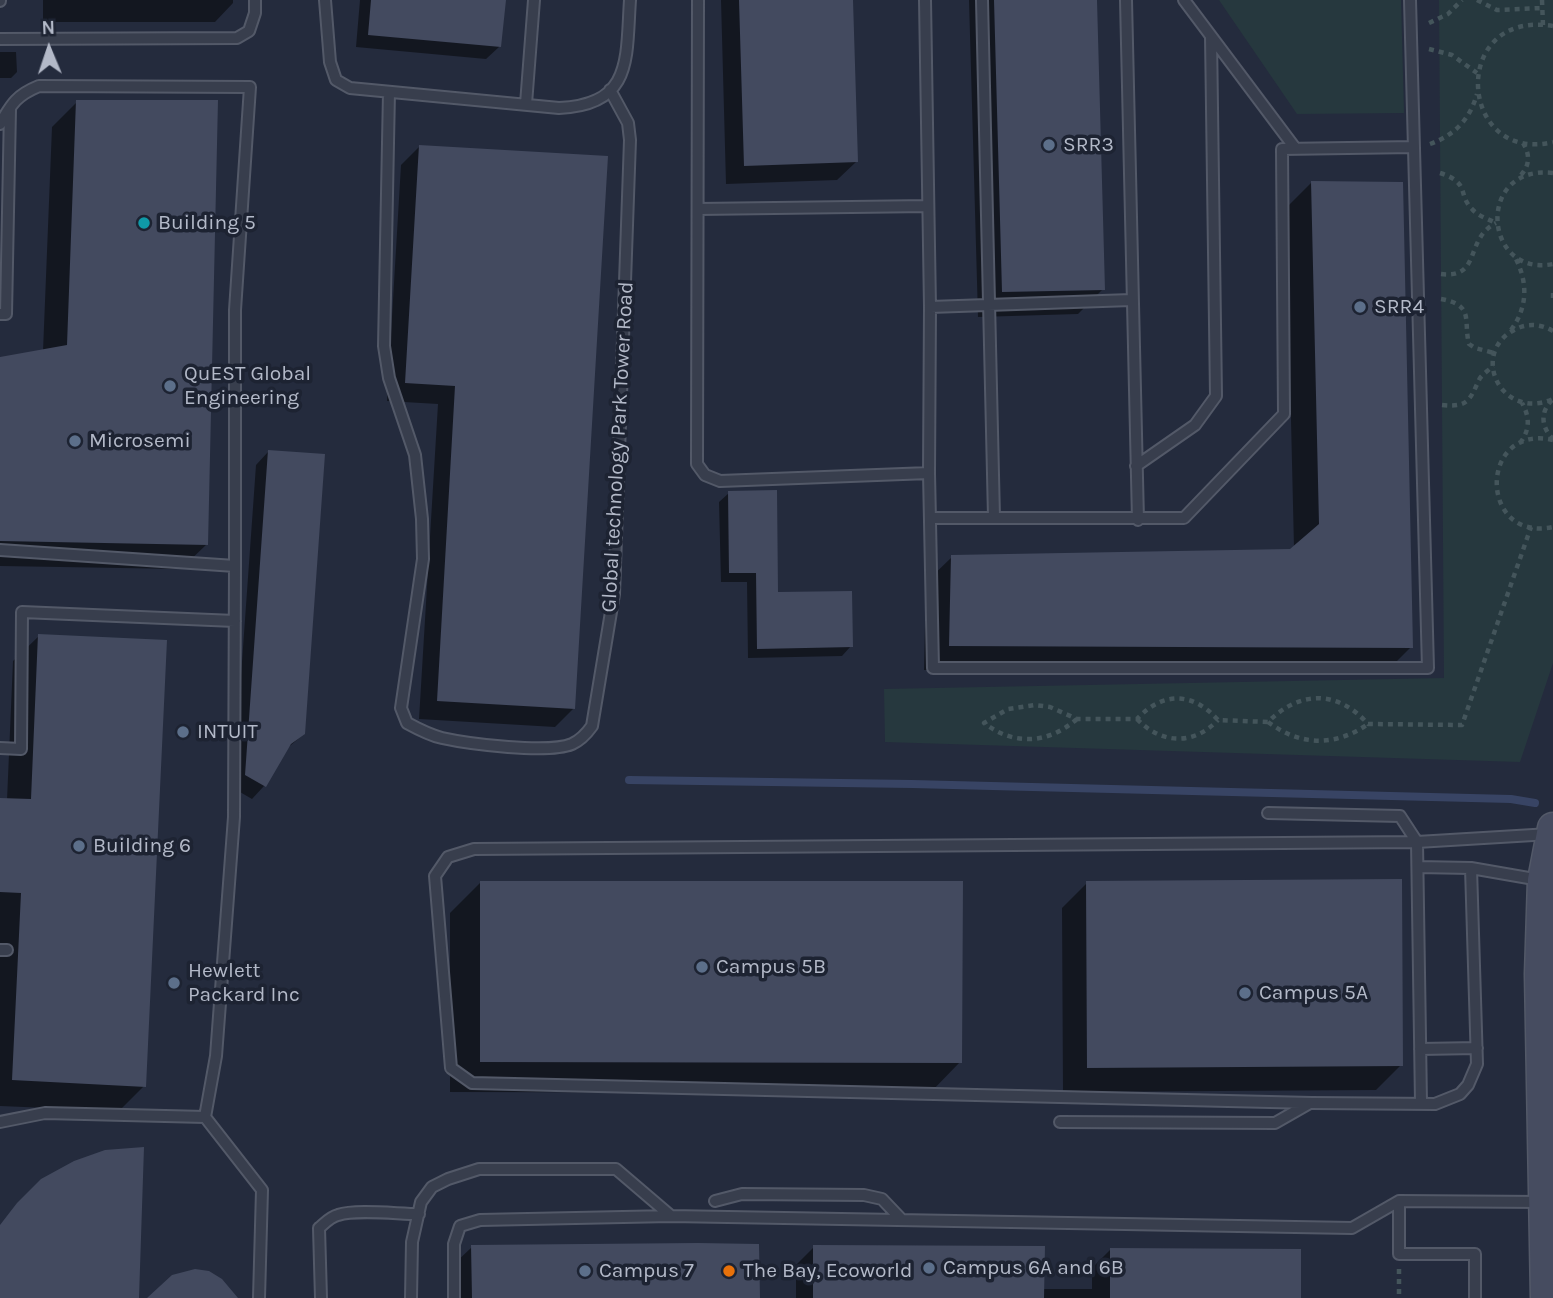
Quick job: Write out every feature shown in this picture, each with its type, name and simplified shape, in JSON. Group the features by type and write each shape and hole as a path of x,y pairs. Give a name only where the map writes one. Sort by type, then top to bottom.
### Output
{"street":[{"path":"1546,1298 1540,974 1552,831"}],"lane":[{"path":"0,39 237,38 249,31 255,13 255,0"},
{"path":"325,0 330,62 337,80 350,88 559,108 580,107 597,101 620,79 626,65 630,0"},
{"path":"526,104 534,0"},
{"path":"698,0 697,464 705,475 720,481 929,473"},
{"path":"925,0 933,668 1428,668 1410,0"},
{"path":"982,0 994,517"},
{"path":"1126,0 1138,520"},
{"path":"1184,0 1295,149"},
{"path":"1136,466 1195,425 1216,396 1212,36"},
{"path":"0,124 21,94 39,86 250,87 235,310 234,817 216,1056 205,1117 262,1190 259,1298"},
{"name":"Global technology Park Tower Road","path":"389,92 384,346 389,378 415,455 423,559 400,699 402,715 407,723 441,738 517,747 561,747 582,738 592,726 614,594 630,140 628,123 610,90"},
{"path":"0,314 6,314 10,107"},
{"path":"930,518 1184,519 1284,414 1282,149 1413,146"},
{"path":"698,209 929,206"},
{"path":"930,307 1131,300"},
{"path":"0,550 235,565"},
{"path":"0,748 21,749 22,611 234,621"},
{"path":"1268,813 1400,816 1417,842 1421,1103"},
{"path":"1471,868 1477,1064 1474,1075 1460,1094 1436,1104 472,1083 450,1068 435,876 448,857 474,849 1417,842 1552,831"},
{"path":"1418,867 1471,868 1548,880"},
{"path":"1420,1049 1476,1048"},
{"path":"1060,1122 1275,1124 1312,1103"},
{"path":"0,1122 45,1113 205,1117"},
{"path":"411,1298 412,1242 421,1202 432,1187 479,1169 616,1169 671,1216"},
{"path":"715,1201 742,1194 864,1195 882,1199 902,1220"},
{"path":"1399,1202 1399,1254 1475,1254 1475,1298"},
{"path":"454,1298 454,1244 460,1226 480,1220 671,1216 1352,1228 1399,1202 1546,1202"},
{"path":"321,1298 319,1228 328,1220 350,1213 419,1214"}],"path":[{"path":"1410,25 1436,21 1462,0"},
{"path":"1477,0 1497,10 1543,8"},
{"path":"1542,0 1543,25"},
{"path":"1413,146 1441,140 1453,133 1469,115 1477,93 1478,73 1487,50 1497,39 1510,30 1523,26 1553,26"},
{"path":"1410,49 1425,48 1452,55 1478,73"},
{"path":"1477,93 1488,120 1509,138 1523,143 1553,142"},
{"path":"1523,143 1528,164 1501,198 1496,223 1500,236 1521,268 1525,296 1517,322 1494,353 1493,366 1495,379 1502,390 1521,403 1533,404 1553,399"},
{"path":"1440,173 1458,182 1474,212 1496,223"},
{"path":"1518,178 1530,173 1553,173"},
{"path":"1441,274 1450,275 1465,269 1481,234 1496,223"},
{"path":"1515,256 1537,265 1553,264"},
{"path":"1553,293 1553,302"},
{"path":"1441,299 1456,303 1466,314 1469,344 1494,353"},
{"path":"1509,332 1534,324 1553,331"},
{"path":"1442,405 1451,406 1468,400 1480,379 1493,366"},
{"path":"1553,399 1544,412 1543,421 1553,440"},
{"path":"1519,444 1525,437 1529,421 1521,403"},
{"path":"1553,440 1531,439 1508,451 1496,473 1495,486 1504,510 1524,526 1553,527"},
{"path":"984,723 1007,737 1034,740 1057,733 1077,719"},
{"path":"1137,719 1155,734 1177,740 1200,735 1218,720"},
{"path":"1268,722 1292,736 1319,742 1345,737 1368,724"},
{"path":"1399,1254 1399,1298"}],"shaded area":[{"path":"1219,0 1401,0 1404,113 1297,114"},
{"path":"1439,0 1553,0 1553,663 1520,762 885,742 884,689 1444,678"}],"building":[{"path":"371,0 506,0 501,47 368,35"},
{"path":"739,0 853,0 858,162 744,166"},
{"name":"SRR3","path":"994,0 1097,0 1105,290 1002,292"},
{"name":"Building 5","path":"76,100 218,100 208,545 0,541 0,357 67,345"},
{"path":"419,145 608,156 575,709 437,701 455,386 405,383"},
{"name":"SRR4","path":"1311,181 1403,182 1413,648 949,646 951,555 1290,549 1319,524"},
{"path":"268,450 325,454 305,734 291,744 266,787 245,775"},
{"path":"777,490 778,592 852,591 853,647 757,649 756,573 729,573 728,491"},
{"name":"Building 6","path":"38,634 167,640 146,1087 12,1080 21,893 0,892 0,798 31,799"},
{"name":"Campus 5A","path":"1402,879 1403,1066 1087,1068 1086,881"},
{"name":"Campus 5B","path":"480,881 963,881 962,1063 480,1062"},
{"path":"144,1147 139,1298 0,1298 0,1225 17,1203 41,1179 74,1161 105,1150"},
{"name":"Campus 7","path":"759,1244 760,1298 472,1298 471,1245"},
{"path":"813,1245 1045,1246 1044,1298 813,1298"},
{"path":"1110,1248 1301,1249 1301,1298 1110,1298"},
{"path":"195,1269 209,1271 222,1279 238,1298 147,1298 172,1275"}],"waterway":[{"path":"629,780 1511,799 1535,803"}],"place":[{"name":"SRR3","path":"1049,145"},
{"name":"Building 5","path":"144,223"},
{"name":"SRR4","path":"1360,307"},
{"name":"QuEST Global Engineering","path":"170,386"},
{"name":"Microsemi","path":"75,441"},
{"name":"INTUIT","path":"183,732"},
{"name":"Building 6","path":"79,846"},
{"name":"Campus 5B","path":"702,967"},
{"name":"Hewlett Packard Inc","path":"174,983"},
{"name":"Campus 5A","path":"1245,993"},
{"name":"Campus 6A and 6B","path":"929,1268"},
{"name":"Campus 7","path":"585,1271"},
{"name":"The Bay, Ecoworld","path":"729,1271"}]}
